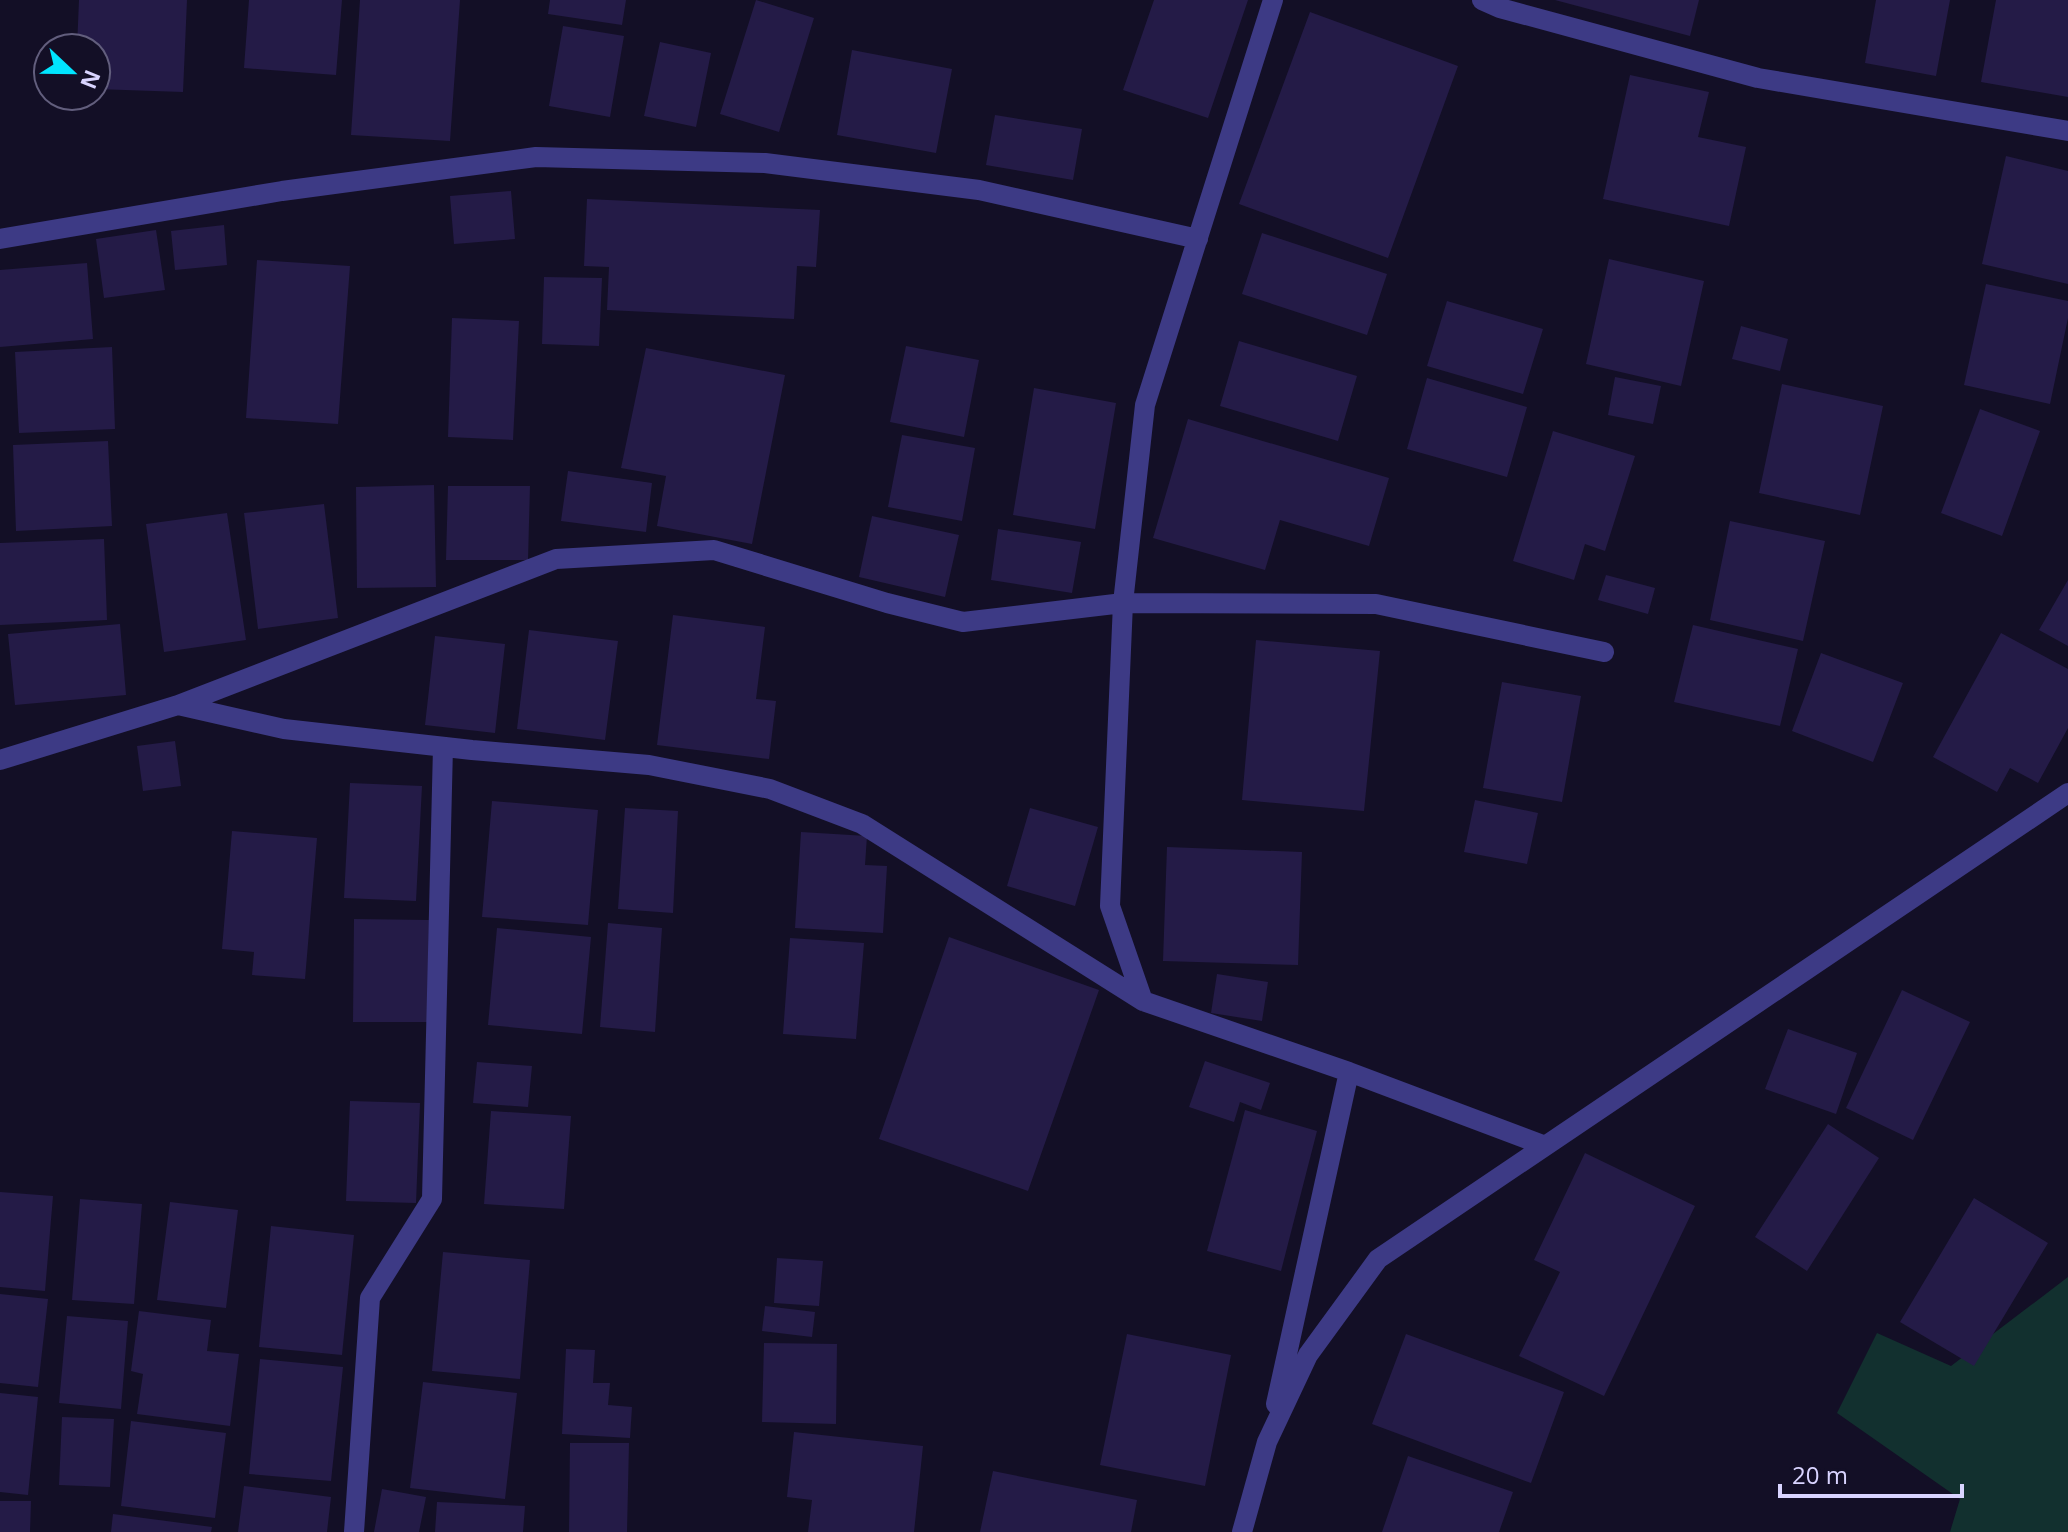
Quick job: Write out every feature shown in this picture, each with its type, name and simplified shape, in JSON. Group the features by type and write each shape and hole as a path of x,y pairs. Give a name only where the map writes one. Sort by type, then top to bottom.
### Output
{"street":[{"path":"1143,1001 1110,906 1123,603 1145,405 1273,0"},
{"path":"1494,3 1758,78 2068,131"},
{"path":"0,239 282,191 536,157 765,163 979,190 1198,239"},
{"path":"0,760 178,705 556,559 714,550 887,603 963,622 1123,603 1376,604 1604,652"},
{"path":"178,705 284,729 649,765 770,789 862,824 1143,1001 1349,1072 1543,1145"},
{"path":"354,1532 370,1298 432,1199 443,747"},
{"path":"1267,1442 1308,1355 1378,1259 2068,793"},
{"path":"1242,1532 1267,1442 1349,1072"}],"green space":[{"path":"2068,1277 2068,1532 1950,1532 1960,1499 1837,1413 1877,1333 1951,1366"}],"building":[{"path":"79,0 187,0 183,92 112,90 112,32 78,32"},
{"path":"249,0 342,0 336,75 244,68"},
{"path":"360,0 460,0 450,141 351,135"},
{"path":"550,0 626,0 622,25 548,14"},
{"path":"756,0 814,18 779,132 720,114"},
{"path":"1154,0 1248,0 1208,118 1123,90"},
{"path":"1555,0 1699,0 1690,36"},
{"path":"1876,0 1950,0 1936,76 1865,63"},
{"path":"1996,0 2068,0 2068,97 1981,82"},
{"path":"1310,12 1458,66 1388,258 1239,204"},
{"path":"563,26 624,36 610,117 549,106"},
{"path":"660,42 711,53 696,127 644,116"},
{"path":"852,50 952,69 936,153 837,135"},
{"path":"1630,75 1709,92 1698,137 1746,147 1729,226 1603,199"},
{"path":"995,115 1082,129 1073,180 986,165"},
{"path":"2006,156 2068,171 2068,284 1982,264"},
{"path":"511,191 515,239 454,244 450,196"},
{"path":"587,199 820,210 816,267 797,266 794,319 607,310 609,267 584,266"},
{"path":"224,225 227,265 175,270 171,231"},
{"path":"156,230 165,290 104,298 96,239"},
{"path":"1262,233 1387,274 1367,335 1242,294"},
{"path":"1609,259 1704,281 1681,386 1586,364"},
{"path":"257,260 350,266 338,424 246,418"},
{"path":"87,263 93,339 0,347 0,270"},
{"path":"544,277 602,278 599,346 542,344"},
{"path":"1986,284 2068,301 2068,318 2050,404 1964,385"},
{"path":"1447,301 1543,329 1523,394 1427,366"},
{"path":"452,318 519,321 513,440 448,437"},
{"path":"1741,326 1788,339 1780,371 1732,359"},
{"path":"1239,341 1357,376 1338,441 1220,406"},
{"path":"906,346 979,360 964,437 890,422"},
{"path":"112,347 115,429 19,433 15,352"},
{"path":"646,348 785,375 752,544 657,526 666,476 621,468"},
{"path":"1615,377 1661,386 1653,424 1608,415"},
{"path":"1427,378 1527,407 1507,477 1407,449"},
{"path":"1782,384 1883,406 1860,515 1759,493"},
{"path":"1034,388 1116,403 1095,529 1013,515"},
{"path":"1980,409 2040,431 2002,536 1941,513"},
{"path":"1188,419 1389,478 1369,546 1280,520 1265,570 1153,538"},
{"path":"1553,431 1635,456 1605,551 1585,544 1574,580 1513,561"},
{"path":"902,435 975,448 962,521 888,507"},
{"path":"108,441 112,526 16,531 13,445"},
{"path":"568,471 652,483 646,532 561,521"},
{"path":"434,485 436,587 357,588 356,487"},
{"path":"448,486 530,486 528,560 446,560"},
{"path":"324,504 338,618 258,629 244,513"},
{"path":"227,513 246,640 164,652 146,524"},
{"path":"872,516 959,535 945,597 859,577"},
{"path":"1730,521 1825,541 1803,641 1710,620"},
{"path":"998,529 1081,542 1072,593 991,580"},
{"path":"104,539 107,620 0,625 0,543"},
{"path":"1606,575 1655,588 1648,614 1598,600"},
{"path":"2068,580 2068,646 2039,630"},
{"path":"673,615 765,627 756,699 776,701 769,759 657,745"},
{"path":"120,624 126,695 15,705 8,634"},
{"path":"1693,625 1798,649 1780,726 1674,702"},
{"path":"529,630 618,641 605,740 517,729"},
{"path":"2001,633 2068,669 2068,728 2038,783 2010,768 1997,792 1933,757"},
{"path":"435,636 505,644 495,733 425,725"},
{"path":"1256,640 1380,651 1364,811 1242,800"},
{"path":"1821,653 1903,683 1873,762 1792,731"},
{"path":"1502,682 1581,696 1562,802 1483,788"},
{"path":"175,741 181,786 143,791 137,746"},
{"path":"350,783 422,786 416,901 344,898"},
{"path":"1475,800 1538,813 1527,864 1464,852"},
{"path":"492,801 598,810 588,925 482,917"},
{"path":"625,808 678,811 673,913 618,909"},
{"path":"1030,808 1098,827 1075,906 1007,886"},
{"path":"232,831 317,838 305,979 252,975 254,952 222,949"},
{"path":"801,832 867,836 865,865 887,866 883,933 795,928"},
{"path":"1167,847 1302,852 1298,965 1163,961"},
{"path":"354,919 429,920 428,1022 353,1022"},
{"path":"608,923 662,928 655,1032 600,1027"},
{"path":"497,928 591,937 582,1034 488,1025"},
{"path":"949,937 1099,990 1028,1191 879,1139"},
{"path":"790,938 864,943 856,1039 783,1034"},
{"path":"1217,974 1268,982 1262,1021 1211,1013"},
{"path":"1902,990 1970,1022 1913,1140 1846,1108"},
{"path":"1788,1029 1857,1053 1836,1114 1765,1089"},
{"path":"1205,1061 1270,1083 1261,1110 1240,1102 1234,1122 1189,1107"},
{"path":"477,1062 532,1066 528,1107 473,1103"},
{"path":"350,1101 420,1103 416,1203 346,1201"},
{"path":"1245,1110 1317,1131 1281,1271 1207,1251"},
{"path":"491,1111 571,1116 564,1209 484,1204"},
{"path":"1828,1124 1879,1158 1807,1271 1755,1237"},
{"path":"1585,1153 1695,1206 1604,1396 1519,1356 1560,1272 1534,1260"},
{"path":"0,1192 53,1196 45,1291 0,1287"},
{"path":"1974,1198 2048,1243 1974,1366 1900,1322"},
{"path":"80,1199 142,1204 134,1304 72,1300"},
{"path":"170,1202 238,1210 226,1308 157,1300"},
{"path":"271,1226 354,1235 342,1355 259,1347"},
{"path":"443,1252 530,1260 520,1379 432,1371"},
{"path":"777,1258 823,1261 819,1306 774,1303"},
{"path":"0,1294 48,1299 38,1387 0,1383"},
{"path":"765,1306 815,1312 812,1337 762,1331"},
{"path":"139,1311 211,1320 207,1351 239,1354 230,1426 137,1414 143,1374 131,1371"},
{"path":"67,1316 128,1321 121,1409 59,1403"},
{"path":"1127,1334 1231,1355 1205,1486 1100,1465"},
{"path":"1406,1334 1564,1392 1531,1483 1372,1424"},
{"path":"764,1343 837,1344 836,1424 762,1422"},
{"path":"566,1349 595,1350 593,1383 610,1383 608,1405 632,1407 630,1438 562,1434"},
{"path":"260,1359 343,1367 331,1481 249,1474"},
{"path":"423,1382 517,1393 505,1499 410,1488"},
{"path":"0,1393 38,1397 28,1495 0,1492"},
{"path":"62,1417 114,1419 110,1487 59,1485"},
{"path":"131,1421 226,1433 215,1518 121,1506"},
{"path":"794,1432 923,1446 914,1532 808,1532 812,1500 787,1497"},
{"path":"570,1443 629,1443 627,1532 569,1532"},
{"path":"1408,1456 1513,1492 1499,1532 1382,1532"},
{"path":"993,1471 1137,1500 1131,1532 980,1532"},
{"path":"244,1486 331,1497 327,1532 238,1532"},
{"path":"382,1489 426,1497 419,1532 374,1532"},
{"path":"0,1501 31,1501 30,1532 0,1532"},
{"path":"437,1502 525,1506 523,1532 435,1532"},
{"path":"113,1514 212,1527 211,1532 111,1532"}]}
